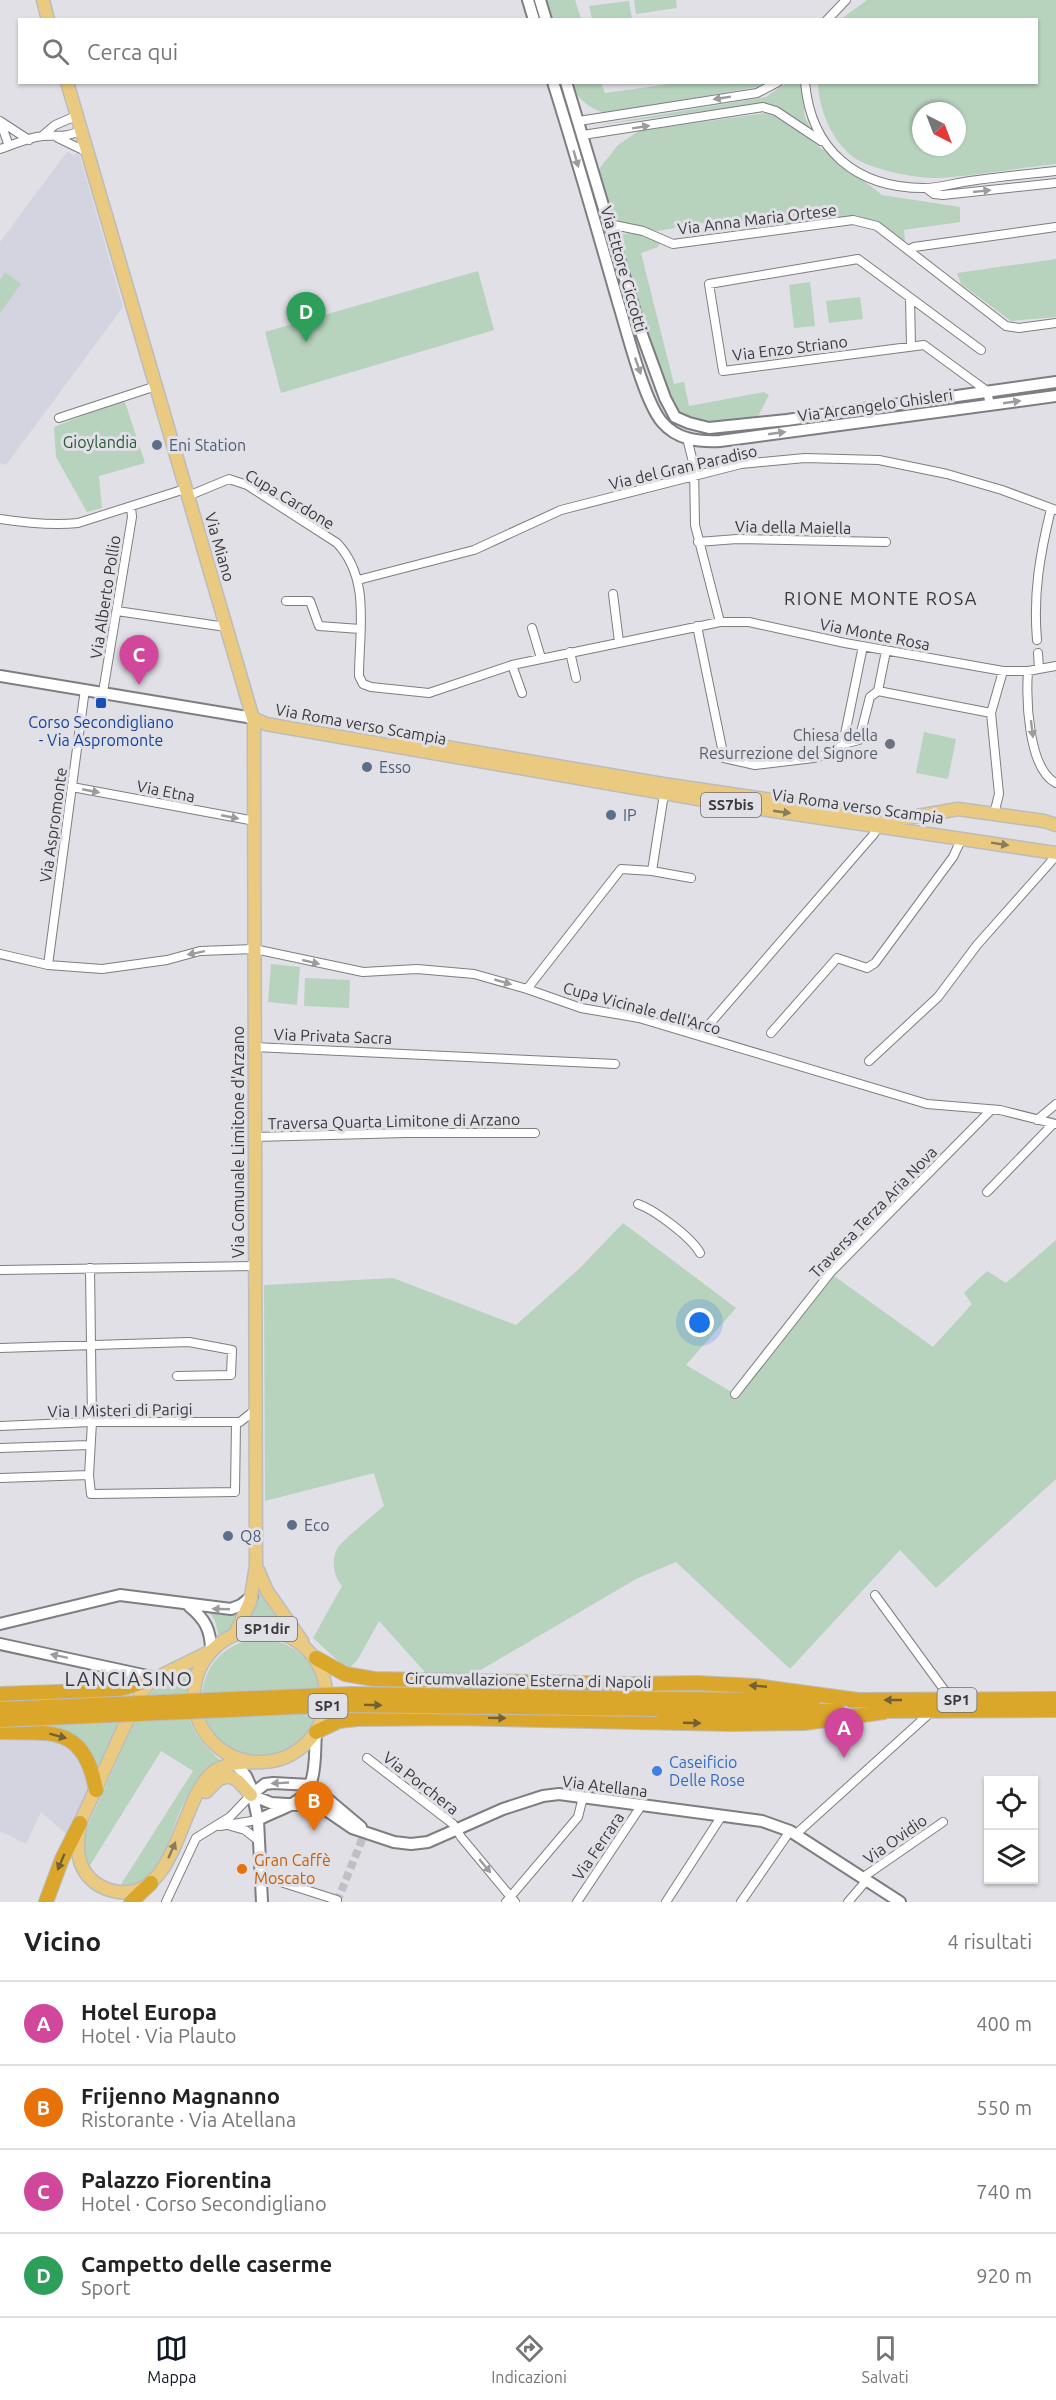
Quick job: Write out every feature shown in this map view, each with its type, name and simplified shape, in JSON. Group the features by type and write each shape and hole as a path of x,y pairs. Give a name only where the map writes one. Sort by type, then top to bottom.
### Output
{"highway":[{"path":"315,1658 345,1674 374,1679 630,1684 698,1683 762,1686 858,1700"},
{"path":"0,1694 116,1690 156,1678"},
{"name":"Circumvallazione Esterna di Napoli","path":"0,1709 351,1694 884,1712 1056,1710"},
{"name":"Circumvallazione Esterna di Napoli","path":"0,1720 342,1705 1056,1700"},
{"path":"316,1732 339,1721 357,1719 456,1718 732,1724 804,1723 884,1712"},
{"path":"0,1732 61,1735 74,1742 89,1764 96,1790"},
{"path":"46,1902 62,1859 80,1823"},
{"path":"127,1897 151,1883"}],"main road":[{"path":"42,0 47,18"},
{"path":"528,0 533,18"},
{"path":"540,0 545,18"},
{"name":"Via Miano","path":"67,84 253,718"},
{"name":"Via Ettore Ciccotti","path":"554,84 628,337 649,397 662,423 692,440"},
{"name":"Via Ettore Ciccotti","path":"568,84 641,332 669,408 675,417 709,428"},
{"path":"568,131 579,121"},
{"path":"568,131 583,135"},
{"name":"Via Arcangelo Ghisleri","path":"709,428 787,420 1056,382"},
{"name":"Via Arcangelo Ghisleri","path":"692,440 1056,396"},
{"path":"0,676 253,718"},
{"name":"Via Roma verso Scampia","path":"253,718 271,718 450,748 663,790 882,816 906,818 958,809 1056,824"},
{"name":"Via Roma verso Scampia","path":"253,718 266,724 517,769 663,790 1056,854"},
{"name":"Via Comunale Limitone d'Arzano","path":"235,1634 252,1596 256,1566 253,718"},
{"path":"940,811 934,823 945,836"},
{"path":"256,1566 267,1591 306,1647"},
{"path":"0,1624 120,1595 231,1609 252,1596"},
{"path":"186,1605 207,1623 211,1651"},
{"name":"SP1dir","path":"127,1897 102,1887 82,1868 78,1843 80,1823 136,1702 156,1678 211,1651 235,1634 267,1629 289,1636 306,1647 315,1658 323,1672 326,1695 323,1718 316,1732 294,1753 266,1762 233,1760 203,1731 194,1704 196,1676 211,1651"},
{"path":"0,1644 156,1678"},
{"path":"251,1795 265,1784 311,1785 316,1732"},
{"path":"151,1883 164,1868 188,1814 212,1773 233,1760 249,1781 258,1820 262,1902"},
{"path":"188,1814 214,1783 224,1777 233,1778 251,1795"},
{"name":"Via Atellana","path":"258,1820 291,1805 304,1795 311,1785 365,1832"},
{"name":"Via Atellana","path":"251,1795 272,1803 320,1806 352,1828 394,1842 411,1844 428,1842 503,1809 543,1796 559,1794 762,1821 792,1833 900,1902"}],"street":[{"path":"829,18 846,0"},
{"path":"579,121 757,93 774,84"},
{"path":"806,84 811,117 822,141 830,151 866,177 883,184 926,188 1056,171"},
{"path":"583,135 763,107 776,111 822,141"},
{"path":"0,149 42,136 55,125 76,117"},
{"path":"0,121 29,140"},
{"path":"0,121 9,146"},
{"path":"56,138 72,135 81,130"},
{"path":"42,136 56,138 88,153"},
{"path":"926,188 934,194 943,195 1056,183"},
{"name":"Via Anna Maria Ortese","path":"609,224 644,231 673,244 853,220 877,226 1006,326 1019,328 1056,323"},
{"path":"908,250 914,247 1056,227"},
{"name":"Via Enzo Striano","path":"910,298 858,260 709,284 723,371 924,345 987,391"},
{"path":"910,298 911,346"},
{"path":"910,298 981,350"},
{"path":"59,418 156,386"},
{"path":"987,391 990,405"},
{"path":"692,440 695,525 720,622"},
{"name":"Via del Gran Paradiso","path":"358,580 474,550 561,510 741,464 805,458 879,460 946,474 1002,490 1054,510"},
{"name":"Cupa Cardone","path":"0,519 29,524 78,523 229,480 247,485 337,543 346,553 358,580"},
{"name":"Via Alberto Pollio","path":"103,692 132,517 131,507"},
{"path":"1037,640 1035,618 1038,562 1054,510"},
{"name":"Via della Maiella","path":"698,542 737,539 886,542"},
{"name":"Via Monte Rosa","path":"358,580 359,676 363,684 371,687 429,693 512,665 720,622 749,622 886,651 1003,671 1028,671 1056,666"},
{"path":"613,594 619,642"},
{"path":"286,601 310,601 319,626 360,628"},
{"path":"117,611 226,627"},
{"path":"697,626 724,758 755,765 814,758 832,753 843,744 860,740 870,697 878,691 886,651"},
{"path":"532,628 541,658"},
{"path":"843,744 862,646"},
{"path":"570,652 576,678"},
{"path":"1038,653 1039,669"},
{"path":"512,665 522,693"},
{"path":"994,814 999,794 991,713 1003,671"},
{"path":"1028,671 1027,690 1035,751 1042,769 1056,783"},
{"name":"Via Aspromonte","path":"48,964 85,689"},
{"path":"878,691 991,713"},
{"name":"Via Etna","path":"72,787 255,821"},
{"path":"652,871 663,790"},
{"path":"700,1035 874,834 878,826"},
{"path":"771,1033 837,958 867,968 875,963 953,857 962,838"},
{"path":"869,1061 938,997 977,945 1056,854"},
{"path":"527,989 621,869 652,871 691,878"},
{"name":"Cupa Vicinale dell'Arco","path":"0,954 48,964 102,969 156,962 200,951 254,949 363,972 417,969 474,974 527,989 580,1008 639,1018 700,1035 771,1059 927,1104 991,1110 1054,1124"},
{"name":"Via Privata Sacra","path":"254,1047 615,1064"},
{"path":"1037,1120 1056,1104"},
{"name":"Traversa Terza Aria Nova","path":"735,1394 831,1272 991,1110"},
{"path":"987,1192 1054,1124"},
{"name":"Traversa Quarta Limitone di Arzano","path":"254,1137 406,1133 535,1133"},
{"path":"638,1204 654,1212 682,1234 700,1253"},
{"path":"0,1270 255,1266"},
{"path":"90,1268 92,1422 88,1475 91,1494 235,1492 238,1422"},
{"path":"0,1348 189,1342 232,1350 231,1375 177,1376"},
{"path":"238,1422 256,1410"},
{"name":"Via I Misteri di Parigi","path":"0,1426 92,1422 238,1422"},
{"path":"238,1422 256,1436"},
{"path":"0,1448 90,1445"},
{"path":"0,1478 88,1475"},
{"path":"875,1595 945,1691"},
{"path":"741,1902 792,1833 932,1711"},
{"name":"Via Porchera","path":"367,1758 453,1824 456,1830"},
{"path":"166,1902 196,1838 237,1812 251,1795"},
{"path":"456,1830 510,1900 578,1817 583,1797"},
{"name":"Via Ferrara","path":"577,1902 641,1806"},
{"path":"666,1902 721,1817"},
{"path":"215,1826 258,1820"},
{"name":"Via Ovidio","path":"848,1902 864,1880 943,1822"},
{"path":"227,1825 239,1827 259,1841"},
{"path":"262,1876 338,1900"}],"shaded area":[{"path":"67,152 74,155 79,153 123,307 6,465 0,463 0,242"},
{"path":"37,1738 60,1741 79,1754 89,1787 68,1836 41,1812 26,1844 0,1831 0,1740"}],"green space":[{"path":"546,0 575,0 581,18 552,18"},
{"path":"634,0 676,0 677,8 636,14"},
{"path":"867,0 1056,0 1056,164 941,178 920,177 882,169 860,161 845,149 832,133 821,103 818,84 1038,84 1038,18 842,18"},
{"path":"629,1 632,18 592,18 589,6"},
{"path":"571,84 601,84 605,93 670,84 765,84 609,113 591,107 577,94"},
{"path":"785,84 801,84 805,118 812,130 777,107 764,103 592,126 766,97"},
{"path":"766,113 782,118 882,195 960,207 960,222 904,230 905,242 870,224 832,223 765,232 733,218 657,231 619,222 610,210 599,169 618,145 639,131"},
{"path":"642,232 660,243 658,247 641,253 674,384 684,382 689,406 764,392 769,395 757,418 703,427 669,408 617,235"},
{"path":"1056,259 1056,317 1011,321 961,284 957,273"},
{"path":"478,271 494,330 281,393 265,332"},
{"path":"5,272 21,284 0,313 0,280"},
{"path":"810,282 815,326 794,328 789,285"},
{"path":"860,297 863,319 829,323 826,301"},
{"name":"Gioylandia","path":"124,399 145,463 99,476 102,508 87,512 56,457 54,427"},
{"path":"924,732 956,739 948,779 916,773"},
{"path":"271,964 300,967 297,1005 268,1002"},
{"path":"305,978 350,980 349,1008 304,1006"},
{"path":"623,1223 736,1308 686,1365 735,1394 834,1276 933,1347 972,1304 964,1293 987,1271 1006,1283 1056,1240 1056,1479 936,1588 900,1550 790,1669 676,1562 636,1579 443,1692 379,1621 358,1659 348,1670 313,1638 342,1586 334,1568 337,1549 384,1506 374,1473 265,1501 264,1285 393,1278 516,1325 580,1268"},
{"path":"260,1591 283,1621 264,1619 248,1622"},
{"path":"243,1609 236,1624 219,1638 215,1621 209,1611 229,1613"},
{"path":"261,1639 284,1644 303,1656 315,1675 320,1698 315,1721 303,1740 284,1752 261,1757 238,1752 219,1740 207,1721 202,1698 207,1675 219,1656 238,1644"},
{"path":"195,1667 190,1682 187,1707 200,1739 220,1760 186,1799 156,1868 135,1885 120,1886 193,1771 161,1751 89,1867 83,1850 85,1832 145,1698 161,1684"},
{"path":"132,1692 97,1771 77,1740 0,1730 0,1698"}],"tunnel":[{"path":"337,1902 365,1832"}],"place":[{"name":"Campetto delle caserme","path":"306,342"},
{"name":"Eni Station","path":"157,445"},
{"name":"Palazzo Fiorentina","path":"139,685"},
{"name":"Corso Secondigliano - Via Aspromonte","path":"101,703"},
{"name":"Chiesa della Resurrezione del Signore","path":"890,744"},
{"name":"Esso","path":"367,767"},
{"name":"IP","path":"611,815"},
{"name":"Eco","path":"292,1525"},
{"name":"Q8","path":"228,1536"},
{"name":"Hotel Europa","path":"844,1758"},
{"name":"Caseificio Delle Rose","path":"657,1771"},
{"name":"Frijenno Magnanno","path":"314,1831"},
{"name":"Gran Caffè Moscato","path":"242,1869"}],"district":[{"name":"RIONE MONTE ROSA","path":"881,599"},
{"name":"LANCIASINO","path":"129,1679"}]}
